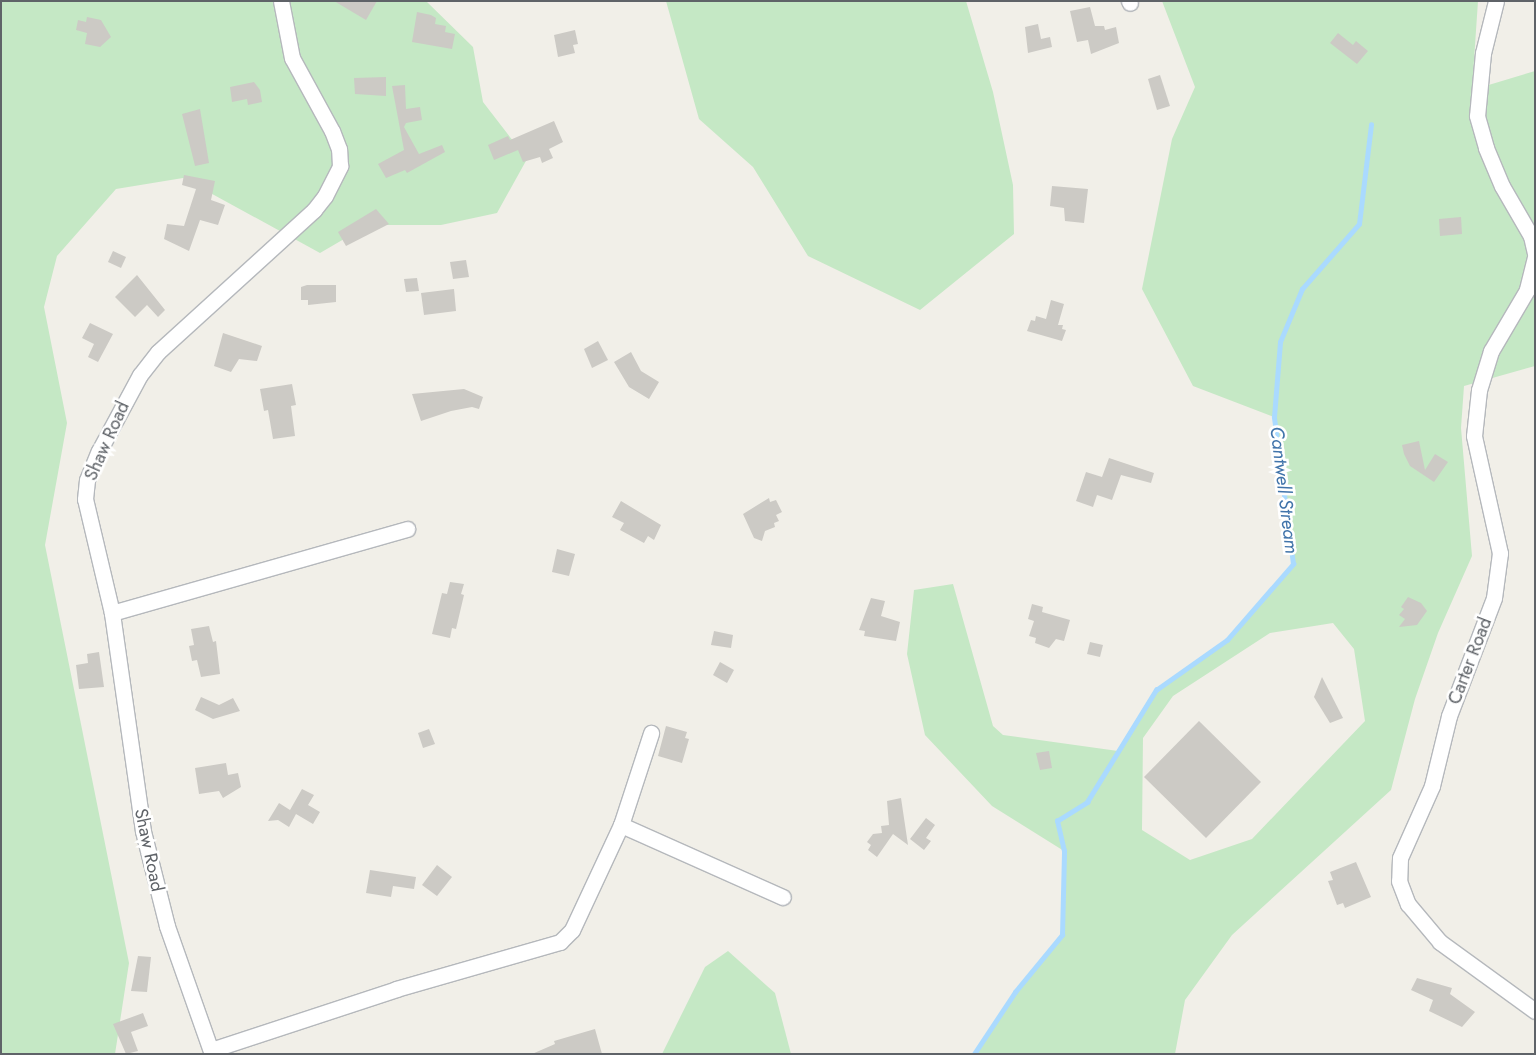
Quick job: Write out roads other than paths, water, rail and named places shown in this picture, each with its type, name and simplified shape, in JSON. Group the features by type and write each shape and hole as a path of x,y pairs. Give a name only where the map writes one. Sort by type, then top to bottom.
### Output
{"street":[{"name":"Shaw Road","path":"212,1052 167,926 143,831 112,613 85,500 87,480 123,402 158,352 314,210 325,196 340,166 339,148 332,131 292,58 281,1"},
{"name":"Carter Road","path":"1496,1 1483,53 1477,116 1489,155 1502,186 1531,236 1535,255 1527,290 1492,351 1478,390 1476,446 1497,531 1500,553 1494,598 1449,716 1432,786 1400,858 1399,881 1408,904 1440,942 1535,1011"},
{"path":"112,613 406,529"},
{"path":"212,1052 396,989 560,942 572,930 621,825 651,733"},
{"path":"621,825 783,897"}],"waterway":[{"name":"Cantwell Stream","path":"974,1054 1015,992 1062,935 1064,851 1057,821 1087,802 1156,690 1227,640 1293,564 1274,417 1280,342 1302,289 1359,224 1371,125"}]}
